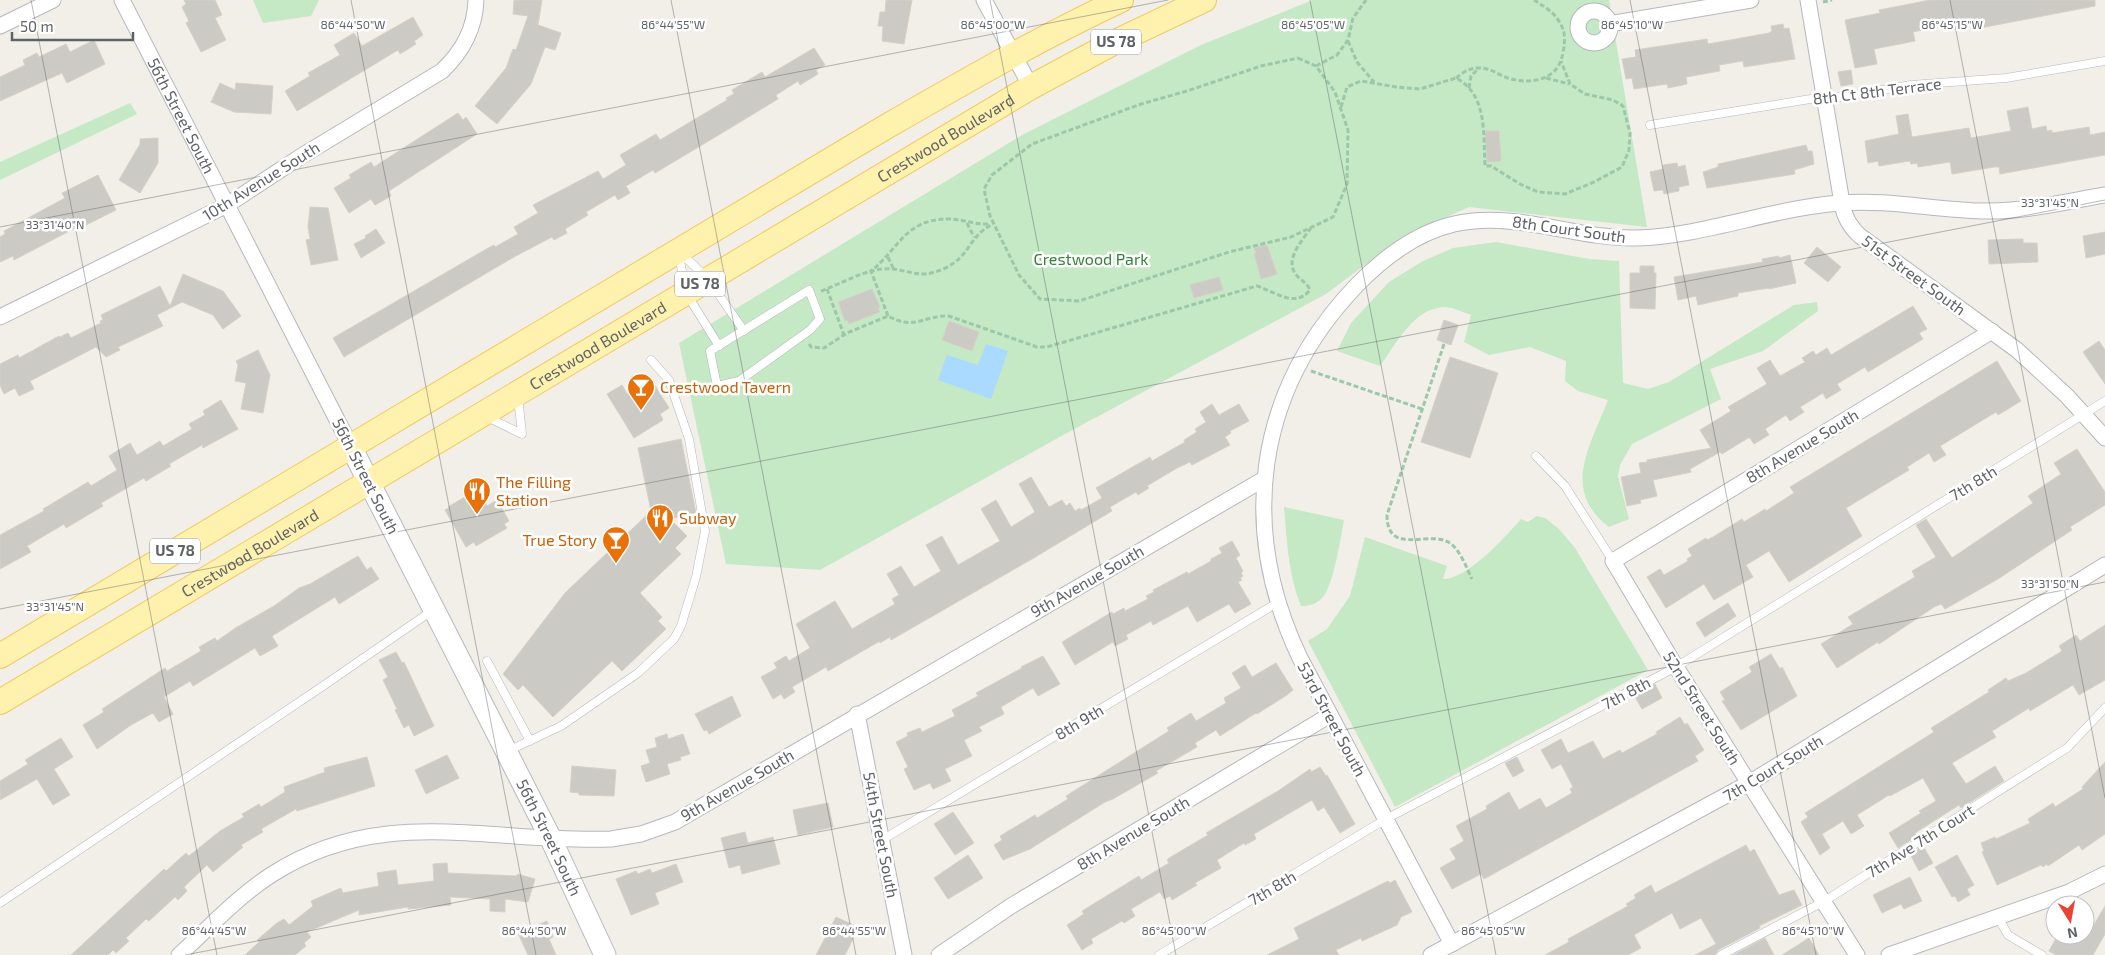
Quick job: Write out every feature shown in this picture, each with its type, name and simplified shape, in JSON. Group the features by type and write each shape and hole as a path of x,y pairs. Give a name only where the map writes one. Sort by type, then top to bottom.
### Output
{"main road":[{"name":"US 78","path":"0,656 892,123 1071,23 1121,0"},
{"name":"Crestwood Boulevard","path":"0,702 1031,87 1111,44 1204,0"}],"street":[{"path":"0,26 53,0"},
{"name":"56th Street South","path":"122,0 550,837 605,955"},
{"name":"10th Avenue South","path":"0,317 227,205 300,157 442,71 467,40 476,14 476,0"},
{"path":"984,0 1031,87"},
{"path":"1610,24 1751,0"},
{"name":"51st Street South","path":"1808,0 1846,219 1860,236 2017,350 2048,378 2105,438"},
{"name":"8th Court South","path":"1264,479 1277,420 1298,367 1329,318 1366,276 1404,245 1439,228 1471,221 1504,220 1596,236 1654,236 1842,203 1873,203 2000,211 2105,195"},
{"name":"8th Avenue South","path":"1613,561 1992,331"},
{"name":"53rd Street South","path":"1264,479 1264,542 1277,603 1289,636 1452,944"},
{"name":"9th Avenue South","path":"179,955 240,900 270,876 290,864 332,845 377,834 401,832 424,831 611,839 658,829 691,813 1264,479"},
{"name":"52nd Street South","path":"1613,561 1676,667 1857,955"},
{"name":"7th Court South","path":"1431,955 1750,784 2105,565"},
{"name":"54th Street South","path":"858,714 904,955"},
{"name":"8th Avenue South","path":"939,955 1011,906 1330,715"},
{"path":"1889,955 2070,892 2105,874"}],"lane":[{"name":"8th Ct 8th Terrace","path":"1650,125 1824,96 1842,97 1910,85 2006,78 2105,61"},
{"path":"678,250 708,279 744,331"},
{"path":"678,250 686,293 719,346"},
{"path":"810,290 812,295 820,319 810,330 740,381 717,386 710,351 810,290"},
{"path":"506,752 561,726 638,673 674,640 681,626 691,593 705,531 689,439 669,380 651,360"},
{"path":"483,414 522,434 518,394"},
{"name":"7th 8th","path":"1160,955 1386,819 1676,667 2105,401"},
{"path":"1536,456 1566,486 1613,561"},
{"name":"8th 9th","path":"882,840 1277,603"},
{"path":"0,903 434,609"},
{"path":"486,661 530,741"},
{"name":"7th Ave 7th Court","path":"1721,955 1823,902 2067,748 2105,708"},
{"path":"1998,917 2008,935 2042,955"}],"path":[{"path":"1316,66 1336,54 1348,40 1353,18 1366,0"},
{"path":"1341,107 1347,87 1361,81 1374,82 1396,88 1420,89 1456,78 1466,70 1480,68 1494,71 1507,78 1537,80 1549,76 1561,62 1564,49 1564,31 1553,12 1534,0"},
{"path":"1348,40 1357,62 1374,82"},
{"path":"1298,58 1316,66 1335,92 1341,107 1348,130 1347,184 1333,217 1291,237 1229,252 1079,301 1040,299 1019,275 993,224 984,189 992,175 1032,144 1141,104 1261,66 1298,58"},
{"path":"1561,62 1570,84"},
{"path":"1470,88 1471,76 1480,68"},
{"path":"1456,78 1470,88 1482,113 1485,166 1491,166 1538,192 1565,194 1594,182 1622,167 1629,150 1630,133 1623,106 1613,100 1585,94 1570,84 1545,78"},
{"path":"871,271 887,257 895,244 918,225 945,219 979,225 993,224"},
{"path":"967,223 974,238"},
{"path":"812,295 871,271 885,269 921,274 943,269 958,262 969,250 974,238 993,224"},
{"path":"871,271 888,316 897,321 916,323 939,315 949,316 1037,347 1046,347 1257,286 1283,298 1295,299 1305,296 1310,290 1308,285 1293,272 1292,262 1295,252 1311,228"},
{"path":"887,257 894,270"},
{"path":"827,289 844,335"},
{"path":"803,335 811,347 820,349 836,342 844,335 888,316"},
{"path":"1444,344 1387,515 1387,524 1394,534 1405,540 1435,539 1447,541 1458,552 1472,579"},
{"path":"1298,367 1422,409"}],"green space":[{"path":"253,0 319,0 311,16 263,23"},
{"name":"Crestwood Park","path":"1313,0 1609,0 1647,227 1469,207 1402,237 1326,294 1065,434 820,570 726,564 679,343 1022,135 1201,45"},
{"path":"130,103 137,114 0,180 0,162"},
{"path":"1496,242 1589,259 1619,261 1623,383 1648,389 1669,382 1794,305 1817,302 1818,311 1763,351 1710,369 1721,399 1632,444 1620,465 1618,476 1629,519 1609,527 1594,513 1586,498 1583,482 1588,450 1608,400 1578,391 1565,381 1566,361 1530,347 1489,355 1464,342 1471,315 1452,308 1428,311 1418,317 1401,336 1380,366 1337,351 1351,323 1389,282 1423,261 1453,248"},
{"path":"1284,507 1344,520 1330,584 1322,598 1310,605 1301,606 1293,582"},
{"path":"1537,516 1545,518 1559,529 1575,548 1648,670 1395,807 1308,641 1327,629 1350,596 1365,537 1447,566 1443,579 1453,577 1474,565 1496,546 1521,519 1528,522"}],"water":[{"path":"986,344 1008,351 991,399 938,380 947,355 978,365"}],"building":[{"path":"184,0 215,0 222,15 215,18 226,40 201,52 186,23 189,21 182,7 186,4"},
{"path":"514,0 542,0 538,25 561,33 555,50 545,47 531,84 497,124 475,106 506,68 513,49 516,50 528,16 513,14"},
{"path":"886,0 912,0 904,44 882,41 883,26 878,26 880,12 885,12"},
{"path":"1930,0 2095,0 2095,6 1975,29 1974,23 1952,27 1951,24 1913,32 1915,41 1874,49 1877,64 1855,68 1845,20 1880,13 1879,10"},
{"path":"413,17 423,35 414,41 416,44 400,54 398,50 297,111 285,91 310,76 308,73 340,55 334,45 354,33 362,46"},
{"path":"1783,24 1784,29 1789,28 1795,59 1744,67 1743,61 1719,65 1720,71 1686,77 1687,84 1668,88 1667,84 1634,89 1632,78 1626,79 1622,59 1636,57 1635,50 1707,39 1708,44 1769,33 1772,31 1771,26"},
{"path":"94,40 105,64 67,83 62,73 0,101 0,77 25,65 23,60 37,53 39,57 66,44 70,52"},
{"path":"814,48 825,65 816,70 818,74 800,85 798,81 776,95 778,99 655,173 653,170 626,186 630,193 618,200 615,195 586,212 588,215 565,229 567,233 554,240 552,237 514,257 344,357 333,338 483,251 494,245 495,247 518,234 514,227 538,213 533,205 598,171 603,179 626,165 620,155 656,134 660,140 727,100 726,98 734,94 732,90 762,72 765,77"},
{"path":"1851,70 1853,84 1841,86 1838,72"},
{"path":"220,83 235,90 236,83 273,86 271,114 234,112 211,102"},
{"path":"2028,107 2032,129 2046,126 2047,131 2052,130 2052,133 2089,127 2090,135 2105,132 2105,155 2000,174 1999,167 1994,167 1952,174 1950,162 1918,167 1917,163 1911,164 1910,161 1879,166 1878,161 1868,163 1865,141 1899,134 1896,116 1908,114 1912,137 1969,128 1971,138 2011,131 2007,111"},
{"path":"458,113 463,120 466,117 477,134 389,191 391,196 375,205 371,199 349,213 334,188 351,178 349,175 371,162 374,167"},
{"path":"1485,131 1499,131 1501,161 1487,162"},
{"path":"158,138 158,163 140,193 119,180 140,144 140,139"},
{"path":"1806,145 1808,151 1812,151 1814,164 1794,170 1795,174 1707,188 1703,172 1718,167 1718,164"},
{"path":"1677,163 1678,167 1685,165 1689,185 1679,187 1679,191 1664,194 1663,190 1654,191 1650,172 1663,169 1663,165"},
{"path":"98,175 116,210 80,228 79,226 14,260 13,256 0,262 0,237 5,234 4,231 65,198 62,193"},
{"path":"310,207 328,208 338,260 311,265 306,240 310,239 308,227"},
{"path":"376,229 385,243 361,258 354,244 366,238 365,236"},
{"path":"2105,232 2105,254 2086,258 2083,236"},
{"path":"2023,239 2023,243 2037,243 2038,262 1989,264 1988,240"},
{"path":"1267,245 1277,274 1261,279 1254,248"},
{"path":"1817,247 1841,267 1828,282 1804,263"},
{"path":"1790,255 1796,283 1738,293 1738,296 1698,305 1696,296 1678,300 1674,277 1763,262 1762,259"},
{"path":"1640,266 1654,266 1654,273 1656,273 1655,309 1630,308 1630,273 1640,273"},
{"path":"183,274 223,291 241,316 223,329 213,315 182,302 157,315 163,326 118,347 120,350 106,357 96,347 30,381 34,389 19,396 15,388 4,394 0,385 0,364 18,355 19,358 59,336 68,333 71,338 101,323 100,321 103,320 101,315 160,286 170,306"},
{"path":"1219,277 1223,290 1194,298 1190,285"},
{"path":"872,289 880,307 878,308 880,312 849,324 847,320 845,321 838,302"},
{"path":"1913,306 1927,329 1919,333 1923,339 1868,372 1865,367 1837,384 1841,390 1826,399 1823,393 1800,407 1804,412 1790,421 1786,415 1765,429 1769,435 1754,444 1748,438 1722,454 1720,452 1690,469 1691,472 1653,480 1657,496 1640,500 1641,503 1627,506 1621,477 1641,473 1639,463 1647,462 1647,460 1711,448 1700,430 1731,411 1728,407 1767,384 1757,368 1770,360 1780,376 1805,362 1802,358 1813,351 1816,355 1827,348 1831,355"},
{"path":"1444,320 1458,325 1451,345 1437,340"},
{"path":"949,321 979,332 972,351 942,340"},
{"path":"2099,341 2105,350 2105,384 2083,352"},
{"path":"258,350 270,375 263,413 241,409 246,383 235,381 238,365 236,361"},
{"path":"1450,357 1498,373 1470,458 1421,442"},
{"path":"1997,361 2021,401 1998,415 1996,412 1940,446 1946,455 1934,462 1929,453 1907,467 1909,470 1846,508 1862,536 1789,582 1769,551 1746,565 1753,577 1714,600 1704,584 1666,608 1647,577 1660,569 1664,575 1688,561 1687,559 1692,556 1688,549 1706,538 1707,540 1713,537 1742,519 1744,522 1765,509 1766,511 1794,493 1790,487"},
{"name":"Crestwood Tavern","path":"651,379 669,408 660,414 663,420 634,438 607,394 622,385 627,394"},
{"path":"221,400 238,429 203,448 202,445 169,464 171,466 146,481 144,478 101,503 103,506 66,528 64,524 27,546 31,552 0,569 0,535 44,511 43,509 88,482 91,486 117,470 109,456 130,443 137,455 160,441 163,446 192,429 189,424 205,415 203,411"},
{"path":"1212,404 1219,415 1239,404 1249,421 1230,431 1231,433 1225,437 1230,445 1192,465 1190,462 1177,468 1147,486 1149,488 1138,495 1136,492 1110,507 1112,511 891,640 890,637 880,643 880,641 828,671 826,667 792,687 795,692 784,699 781,694 773,699 761,677 777,668 774,663 786,656 789,661 810,648 796,624 835,601 852,629 895,604 892,599 899,595 887,574 901,566 914,587 941,571 926,545 942,536 958,565 1000,541 981,509 996,500 1011,527 1035,512 1019,484 1031,477 1049,507 1062,500 1066,506 1070,503 1075,511 1080,508 1081,510 1102,498 1096,488 1150,457 1152,461 1185,442 1184,440 1197,432 1195,429 1206,422 1200,412"},
{"path":"681,439 696,513 670,519 687,536 675,548 681,554 640,593 662,617 658,621 666,629 622,671 612,661 553,717 523,685 518,690 503,674 565,593 651,511 638,448"},
{"path":"2077,449 2105,492 2105,505 2070,527 2072,530 1998,579 1945,609 1941,604 1934,607 1879,644 1878,642 1837,668 1821,644 1853,624 1848,617 1915,577 1912,571 1936,557 1916,525 1926,519 1952,558 2033,503 2028,496 2061,474 2054,463"},
{"name":"The Filling Station","path":"478,489 487,506 497,500 509,521 504,524 507,528 476,546 474,542 466,547 445,510"},
{"path":"1232,541 1240,555 1236,558 1243,571 1241,573 1243,576 1240,578 1242,580 1238,582 1251,604 1235,613 1229,604 1197,622 1188,606 1153,625 1151,621 1126,635 1128,639 1115,646 1113,642 1075,665 1062,642 1112,612 1113,614 1124,608 1125,611 1148,599 1146,596 1154,592 1153,590 1211,561 1211,559 1222,553 1219,548"},
{"path":"358,556 367,570 371,567 379,579 339,604 335,597 272,636 278,646 260,656 255,648 193,686 190,681 164,697 173,714 159,722 153,713 131,725 97,749 83,725 104,712 102,709 165,668 167,671 201,651 199,647 215,638 217,641 274,606 299,588 310,584"},
{"path":"1728,603 1736,616 1705,637 1696,623"},
{"path":"2105,625 2105,680 2079,695 2073,685 2030,711 2029,708 1992,731 1996,737 1952,763 1966,784 1995,766 2004,781 1961,808 1959,805 1915,833 1917,836 1898,848 1889,833 1936,801 1923,778 1889,795 1857,815 1864,826 1851,834 1843,821 1822,834 1830,848 1820,855 1801,822 1808,817 1805,813 1934,732 1931,728 1989,692 1988,690 2006,678 2008,681 2026,673 2062,651 2059,646 2076,635 2080,641"},
{"path":"396,652 402,663 404,662 434,726 414,736 409,725 404,728 383,680 388,677 379,660"},
{"path":"1771,654 1780,669 1782,667 1797,696 1741,730 1722,701 1725,700 1720,692 1752,672 1749,667"},
{"path":"1043,656 1060,684 1038,696 1033,688 1001,707 1004,714 979,727 982,731 964,740 972,756 945,769 951,781 933,789 930,783 914,790 904,769 908,767 896,742 908,736 907,733 920,728 922,732 955,716 952,710 978,696 976,693"},
{"path":"1276,663 1293,690 1287,695 1220,736 1216,730 1195,743 1197,747 1156,771 1158,773 1105,802 1030,849 1003,860 994,845 1002,840 1000,836 1035,815 1037,818 1068,799 1066,796 1169,731 1167,728 1191,713 1196,721 1226,703 1224,698 1241,688 1232,673 1245,665 1252,677"},
{"path":"1655,684 1662,698 1642,709 1634,695"},
{"path":"732,696 741,716 709,734 707,730 704,731 695,714"},
{"path":"1680,717 1685,725 1687,723 1704,750 1695,756 1698,761 1484,879 1481,874 1452,889 1440,868 1456,859 1450,849 1464,841 1456,826 1487,809 1486,806 1509,792 1519,810 1540,798 1546,808 1572,793 1570,789 1573,787 1561,764 1552,769 1541,750 1561,739 1568,753 1593,741 1603,759 1620,750 1622,753 1657,734 1656,732"},
{"path":"667,734 668,739 683,734 690,754 680,757 681,760 667,764 670,774 646,782 641,766 650,763 646,750 657,747 655,738"},
{"path":"61,738 73,757 54,769 70,795 53,805 37,779 0,800 0,781 28,764 25,760"},
{"path":"447,755 459,778 426,794 415,770"},
{"path":"367,757 375,786 297,811 296,809 261,829 263,832 241,845 243,847 213,872 207,865 184,887 187,891 178,900 175,897 149,921 146,919 126,938 129,941 116,953 113,950 108,955 71,955 164,869 166,871 186,853 189,856 220,831 244,817 242,814 259,804 261,807 285,792 284,787 325,772 324,768"},
{"path":"1517,757 1524,771 1513,777 1505,763"},
{"path":"2105,762 2105,834 2082,850 2079,845 2048,866 2047,864 2043,867 2041,865 1997,885 1982,852 1984,851 1981,843 1995,837 1996,839 2030,823 2028,819 2053,803 2055,807 2083,789 2082,787"},
{"path":"572,766 616,770 614,796 579,795 579,793 570,792"},
{"path":"1320,767 1327,775 1355,824 1340,833 1324,807 1318,811 1312,800 1254,834 1256,839 1245,845 1244,843 1217,860 1221,868 1195,883 1197,885 1172,900 1170,896 1164,899 1160,892 1131,909 1135,916 1124,923 1122,921 1091,939 1093,943 1082,950 1067,925 1084,914 1082,911 1139,876 1141,880 1169,863 1167,860 1169,858 1208,835 1206,833 1278,791 1310,769 1311,772"},
{"path":"828,803 833,827 798,835 793,810"},
{"path":"953,812 974,843 955,855 934,824"},
{"path":"745,832 748,843 773,837 780,864 742,874 740,865 729,868 721,838"},
{"path":"1746,845 1750,852 1754,849 1779,895 1794,890 1802,905 1759,926 1760,928 1718,950 1715,955 1695,955 1716,944 1701,918 1680,929 1672,913 1634,935 1641,948 1628,955 1545,955 1569,942 1568,939 1628,906 1626,904 1636,898 1634,895 1651,885 1655,893"},
{"path":"1923,846 1933,863 1919,871 1910,854"},
{"path":"968,855 983,878 948,899 934,878"},
{"path":"1957,855 1974,885 1967,889 1970,895 1958,902 1955,896 1952,897 1935,867"},
{"path":"447,863 448,873 517,876 517,874 535,879 528,902 505,899 505,912 490,911 490,899 450,897 451,905 408,909 408,907 359,915 359,910 307,932 311,937 304,943 306,946 295,955 245,955 259,942 257,940 277,923 284,919 289,925 313,906 311,901 341,888 343,893 379,886 377,873 396,870 398,885 434,881 433,864"},
{"path":"676,864 683,882 655,893 659,904 631,915 616,879 636,871 638,874 650,869 652,873"},
{"path":"1910,877 1922,901 1904,909 1901,904 1882,913 1873,895"},
{"path":"1395,880 1412,912 1401,917 1397,925 1362,941 1361,938 1336,950 1339,955 1267,955 1299,939 1294,928 1388,881 1390,883"},
{"path":"2105,906 2105,934 2093,955 2056,955 2049,951 2052,945 2095,945 2095,923"},
{"path":"836,917 858,927 845,955 816,955"},
{"path":"547,921 553,937 549,939 556,955 528,955 518,933"},
{"path":"1765,938 1774,955 1733,955"},
{"path":"1809,938 1819,955 1782,955"}],"place":[{"name":"Crestwood Tavern","path":"641,411"},
{"name":"The Filling Station","path":"477,515"},
{"name":"Subway","path":"660,542"},
{"name":"True Story","path":"616,564"}]}
